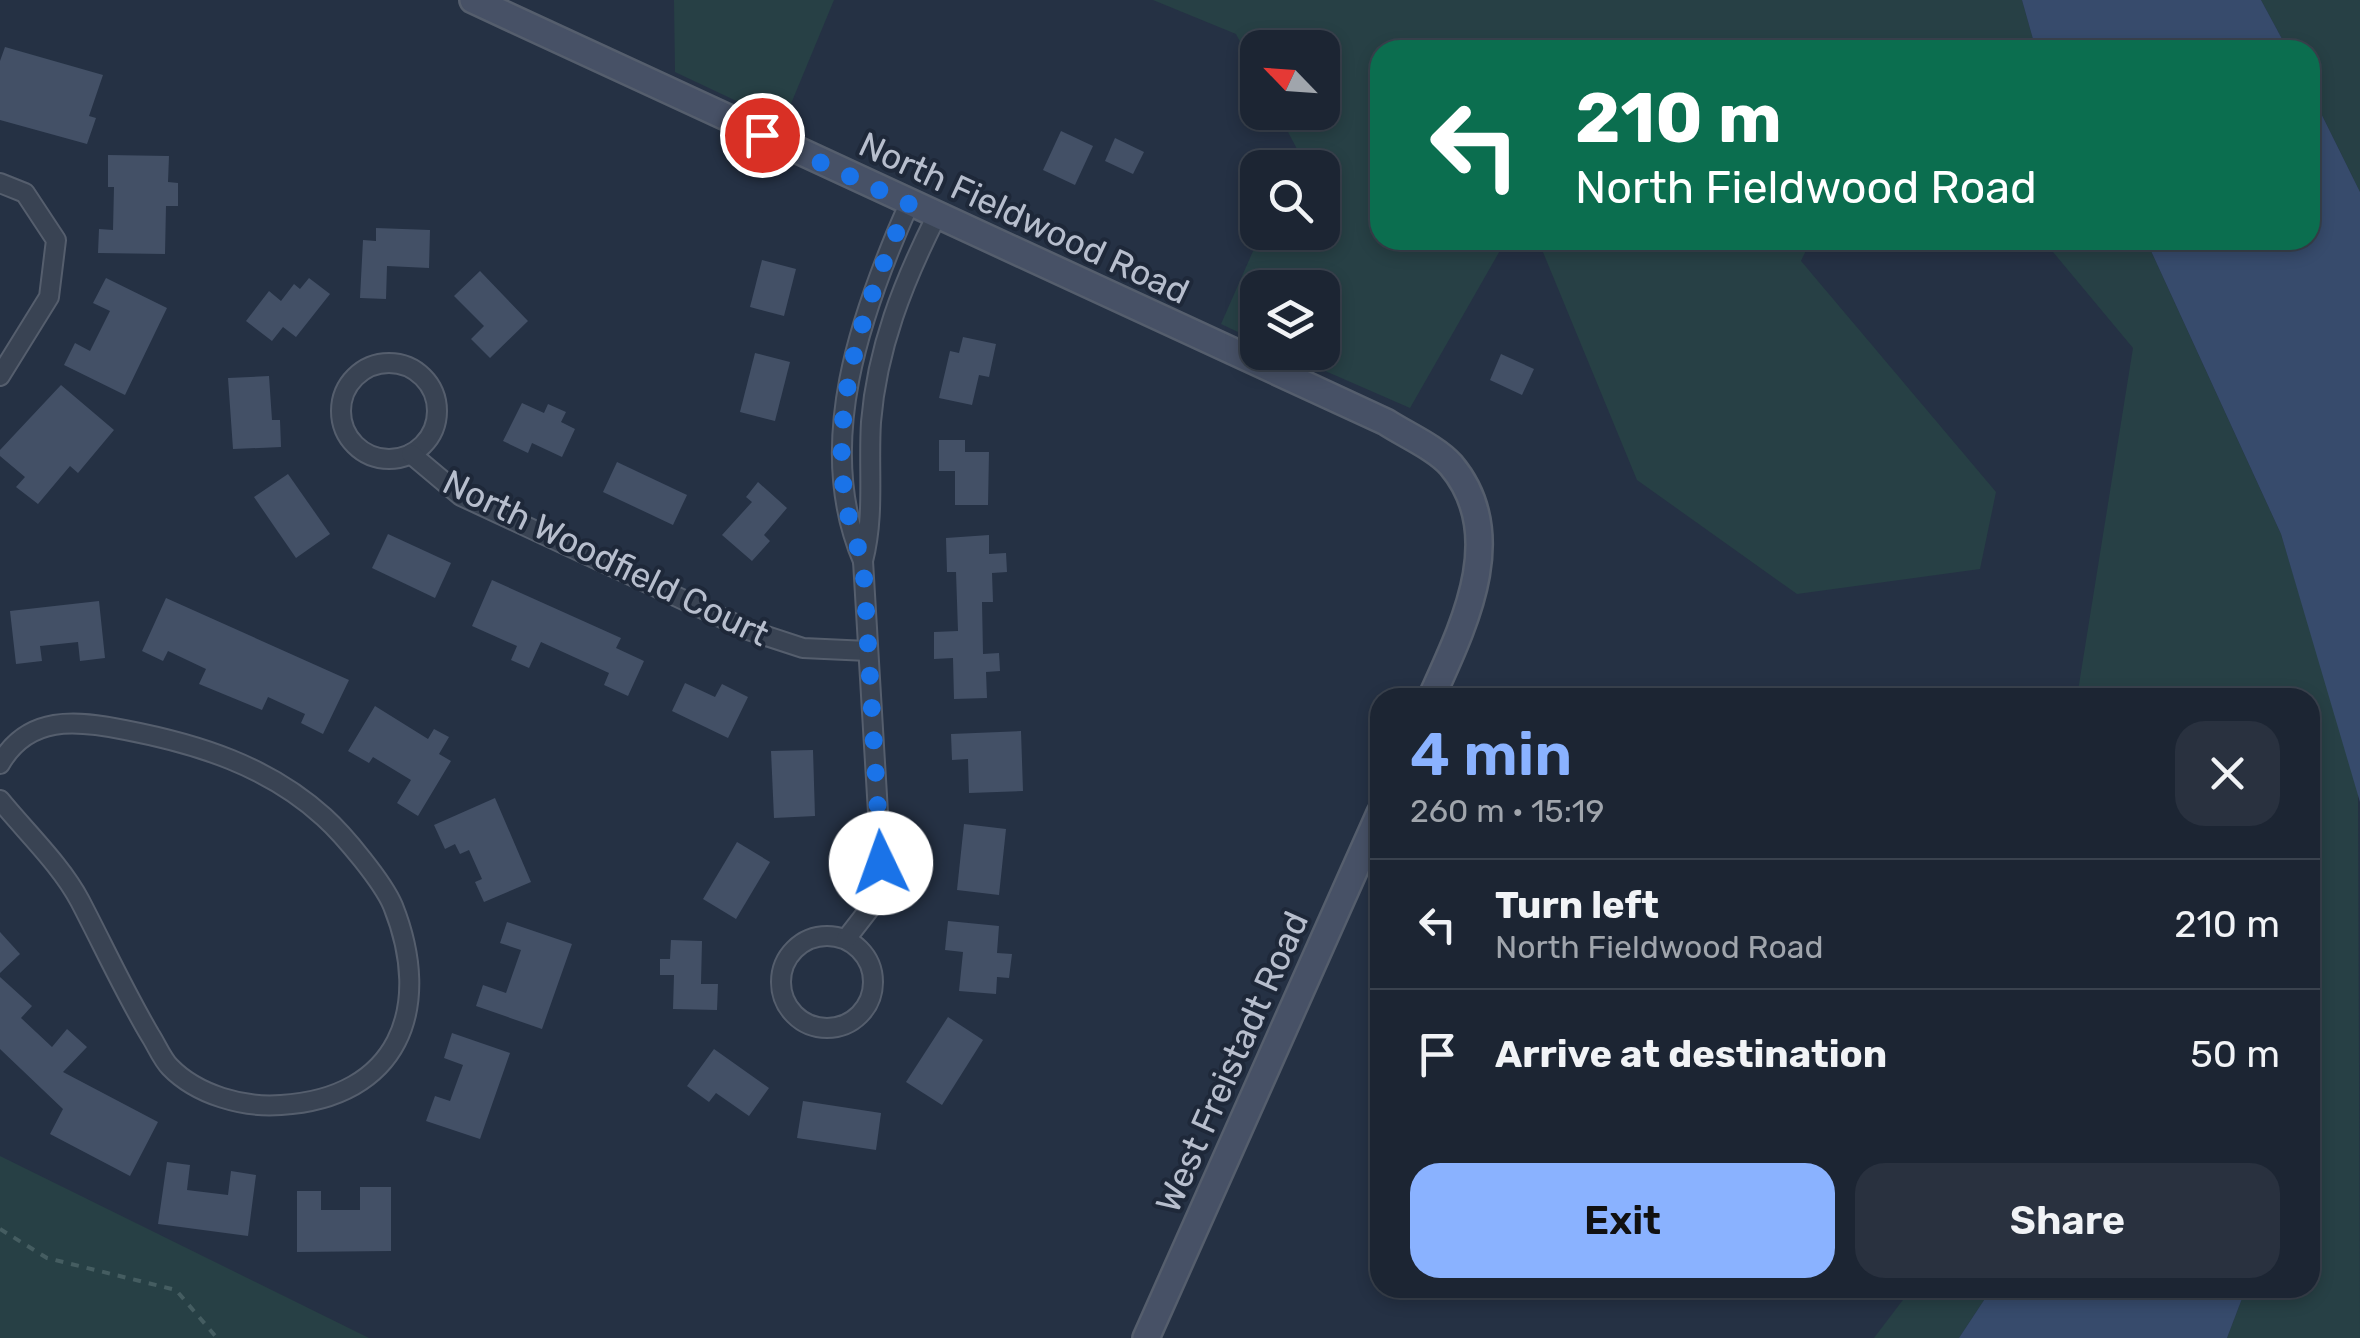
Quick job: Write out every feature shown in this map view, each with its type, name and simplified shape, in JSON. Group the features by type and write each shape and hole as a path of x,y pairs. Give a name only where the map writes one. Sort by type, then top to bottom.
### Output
{"street":[{"name":"North Fieldwood Road","path":"473,0 1386,422 1450,464 1470,500 1481,540 1476,586 1436,688"},
{"path":"0,183 25,194 56,240 49,297 0,376"},
{"path":"863,560 846,522 842,471 852,364 869,300 909,204"},
{"path":"846,939 874,903 881,863 863,560 872,524 872,420 894,308 936,217"},
{"path":"869,300 894,308"},
{"name":"North Woodfield Court","path":"411,454 424,444 437,415 430,384 404,364 388,362 359,372 342,399 344,430 353,443 380,458 411,454 461,496 748,630 803,648 868,651"},
{"path":"846,420 872,420"},
{"path":"0,764 12,742 42,724 91,723 219,754 273,779 325,818 392,902 408,954 402,1035 378,1070 355,1088 314,1103 261,1106 220,1098 170,1067 98,942 78,897 0,800"},
{"name":"West Freistadt Road","path":"1146,1338 1370,835"},
{"path":"816,936 846,939 868,960 874,990 858,1017 830,1029 814,1027 800,1020 783,996 783,966 791,953 816,936"}],"path":[{"path":"0,1229 47,1258 176,1290 216,1338"}],"green space":[{"path":"674,0 834,0 783,123 675,72"},
{"path":"1153,0 2022,0 2033,40 1370,40 1370,250 1500,250 1410,408 1323,370 1340,370 1340,270 1245,270 1254,250 1340,250 1340,150 1297,150 1287,130 1340,130 1340,30 1240,30 1240,42 1236,34"},
{"path":"2261,0 2360,0 2360,192 2320,111 2320,40 2283,40"},
{"path":"1542,250 1806,250 1801,261 1996,492 1980,569 1797,594 1637,480"},
{"path":"2051,250 2151,250 2281,534 2358,788 2360,1338 2227,1338 2242,1298 2320,1298 2320,688 2078,688 2133,348"},
{"path":"1240,281 1240,333 1221,324"},
{"path":"0,1156 369,1338 0,1338"},
{"path":"1904,1298 1985,1298 1959,1338 1874,1338"}],"water":[{"path":"2022,0 2261,0 2283,40 2033,40"},
{"path":"2320,111 2360,192 2360,802 2281,534 2151,250 2320,250"},
{"path":"1985,1298 2242,1298 2227,1338 1959,1338"}],"building":[{"path":"5,47 103,75 89,116 96,118 87,144 0,120 0,61"},
{"path":"1061,131 1093,146 1075,185 1043,170"},
{"path":"1115,138 1144,152 1133,174 1105,161"},
{"path":"108,155 169,156 168,182 178,183 178,206 166,206 165,254 98,253 99,229 113,230 114,187 108,187"},
{"path":"376,228 430,230 429,268 387,266 386,299 360,298 363,240 376,241"},
{"path":"762,260 796,269 784,316 750,307"},
{"path":"480,271 528,321 490,358 471,339 484,326 454,296"},
{"path":"106,278 167,308 125,395 64,365 75,343 90,351 110,311 93,303"},
{"path":"309,278 330,294 296,337 283,327 272,341 246,321 269,291 281,301 294,284 300,289"},
{"path":"963,337 996,344 989,377 979,375 972,405 939,398 950,351 959,353"},
{"path":"755,353 790,362 775,421 740,412"},
{"path":"1501,354 1534,369 1522,395 1490,380"},
{"path":"269,376 272,420 280,420 281,447 233,449 228,378"},
{"path":"61,385 114,430 78,473 70,466 38,504 16,487 25,477 0,456 0,450"},
{"path":"522,403 544,413 548,404 566,412 561,422 575,429 562,457 532,443 528,453 503,441"},
{"path":"939,440 965,440 965,452 989,452 988,505 955,505 955,471 939,471"},
{"path":"617,462 687,495 673,525 603,492"},
{"path":"288,474 330,534 296,558 254,497"},
{"path":"758,482 787,508 764,535 770,541 752,561 722,535 752,502 746,497"},
{"path":"388,534 451,563 435,598 372,568"},
{"path":"989,535 989,554 1006,553 1007,572 992,573 993,602 982,602 983,654 999,653 1000,671 986,672 987,698 954,699 953,658 934,659 934,632 958,631 956,572 947,572 946,538"},
{"path":"492,580 621,638 616,648 644,661 628,696 604,685 609,673 541,642 529,668 511,660 517,646 472,626"},
{"path":"166,598 349,680 323,734 301,723 305,714 268,697 262,710 199,684 206,669 168,651 163,661 142,651"},
{"path":"99,601 105,658 80,661 78,642 40,646 42,661 16,664 10,611"},
{"path":"685,683 715,697 722,684 748,697 728,738 672,711"},
{"path":"375,706 428,739 434,729 449,737 439,754 451,761 418,816 397,803 411,780 373,757 369,763 348,751"},
{"path":"1021,731 1023,791 969,793 968,759 952,760 951,734"},
{"path":"813,750 815,816 774,818 771,751"},
{"path":"495,798 531,882 484,902 475,882 482,879 469,850 460,854 455,844 445,849 434,825"},
{"path":"964,824 1006,829 999,895 957,890"},
{"path":"737,842 770,862 736,919 703,899"},
{"path":"948,921 999,926 997,953 1012,954 1009,978 997,977 996,994 959,991 963,952 945,950"},
{"path":"507,922 572,944 542,1029 476,1006 483,985 506,993 521,950 500,943"},
{"path":"0,932 20,954 0,973"},
{"path":"671,940 702,941 701,984 718,984 717,1010 673,1009 674,975 660,975 660,959 670,959"},
{"path":"0,977 32,1006 21,1018 52,1047 67,1029 87,1047 63,1072 158,1122 130,1176 50,1134 63,1109 0,1049"},
{"path":"948,1017 983,1040 942,1105 906,1082"},
{"path":"452,1033 510,1053 480,1139 426,1121 435,1096 450,1101 463,1065 444,1058"},
{"path":"714,1049 769,1088 749,1116 716,1093 709,1102 687,1086"},
{"path":"803,1101 881,1113 876,1150 797,1138"},
{"path":"167,1162 190,1165 187,1190 228,1195 231,1171 256,1175 248,1236 158,1224"},
{"path":"360,1187 391,1187 391,1251 297,1252 297,1191 321,1191 321,1210 360,1210"}],"route":[{"path":"762,135 909,204 869,300 852,364 842,471 846,522 863,560 881,863"}]}
